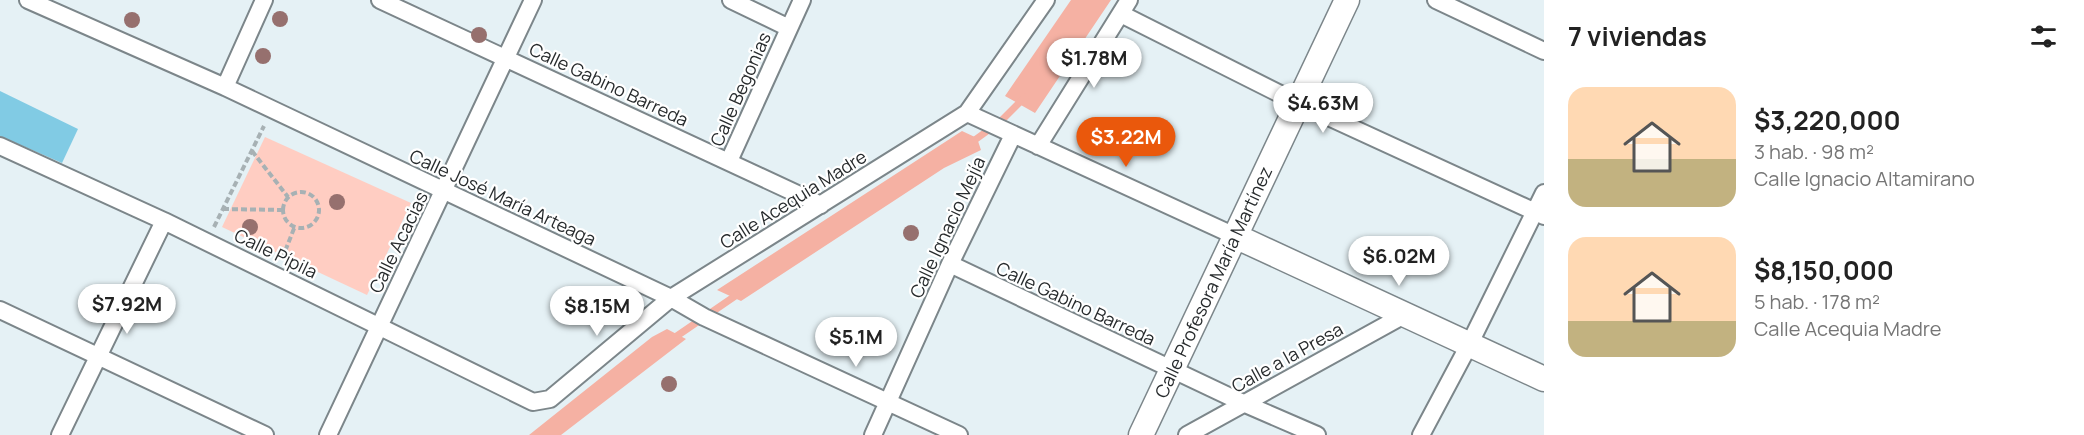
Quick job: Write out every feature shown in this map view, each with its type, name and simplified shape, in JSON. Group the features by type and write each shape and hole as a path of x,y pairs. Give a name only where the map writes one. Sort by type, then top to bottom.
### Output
{"street":[{"name":"Calle José María Arteaga","path":"28,0 225,87 670,298 704,317 959,435"},
{"path":"225,87 264,0"},
{"name":"Calle Gabino Barreda","path":"380,0 820,205"},
{"name":"Calle Acacias","path":"327,435 533,0"},
{"path":"731,0 789,28"},
{"name":"Calle Begonias","path":"729,161 802,0"},
{"name":"Calle Acequia Madre","path":"533,402 550,399 670,298 820,205 973,116 1046,0"},
{"name":"Calle Profesora María Martínez","path":"1141,435 1347,0"},
{"path":"1436,0 1544,51"},
{"path":"1038,146 1125,7 1298,103 1539,214"},
{"path":"973,116 1544,379"},
{"name":"Calle Ignacio Mejía","path":"873,435 1009,133"},
{"name":"Calle Pípila","path":"0,146 164,221 533,402"},
{"path":"1421,435 1539,214 1544,193"},
{"path":"60,435 164,221"},
{"name":"Calle Gabino Barreda","path":"950,264 1243,404 1317,435"},
{"path":"0,310 265,435"},
{"name":"Calle a la Presa","path":"1187,435 1406,314"}],"path":[{"path":"207,242 272,109"},
{"path":"252,151 288,197"},
{"path":"301,191 314,196 320,210 315,223 302,228 288,223 283,210 288,197 301,191"},
{"path":"223,209 283,210"},
{"path":"275,275 295,226"}],"shaded area":[{"path":"1071,0 1111,0 1035,113 1005,96"},
{"path":"962,131 977,138 981,150 944,168 741,301 717,290"},
{"path":"265,137 411,203 367,295 222,227"},
{"path":"667,329 686,339 561,435 529,435 652,337"}],"building":[{"path":"0,91 78,129 62,163 0,136"}],"waterway":[{"path":"972,142 1001,121 1025,97"},
{"path":"671,340 741,292"}]}
